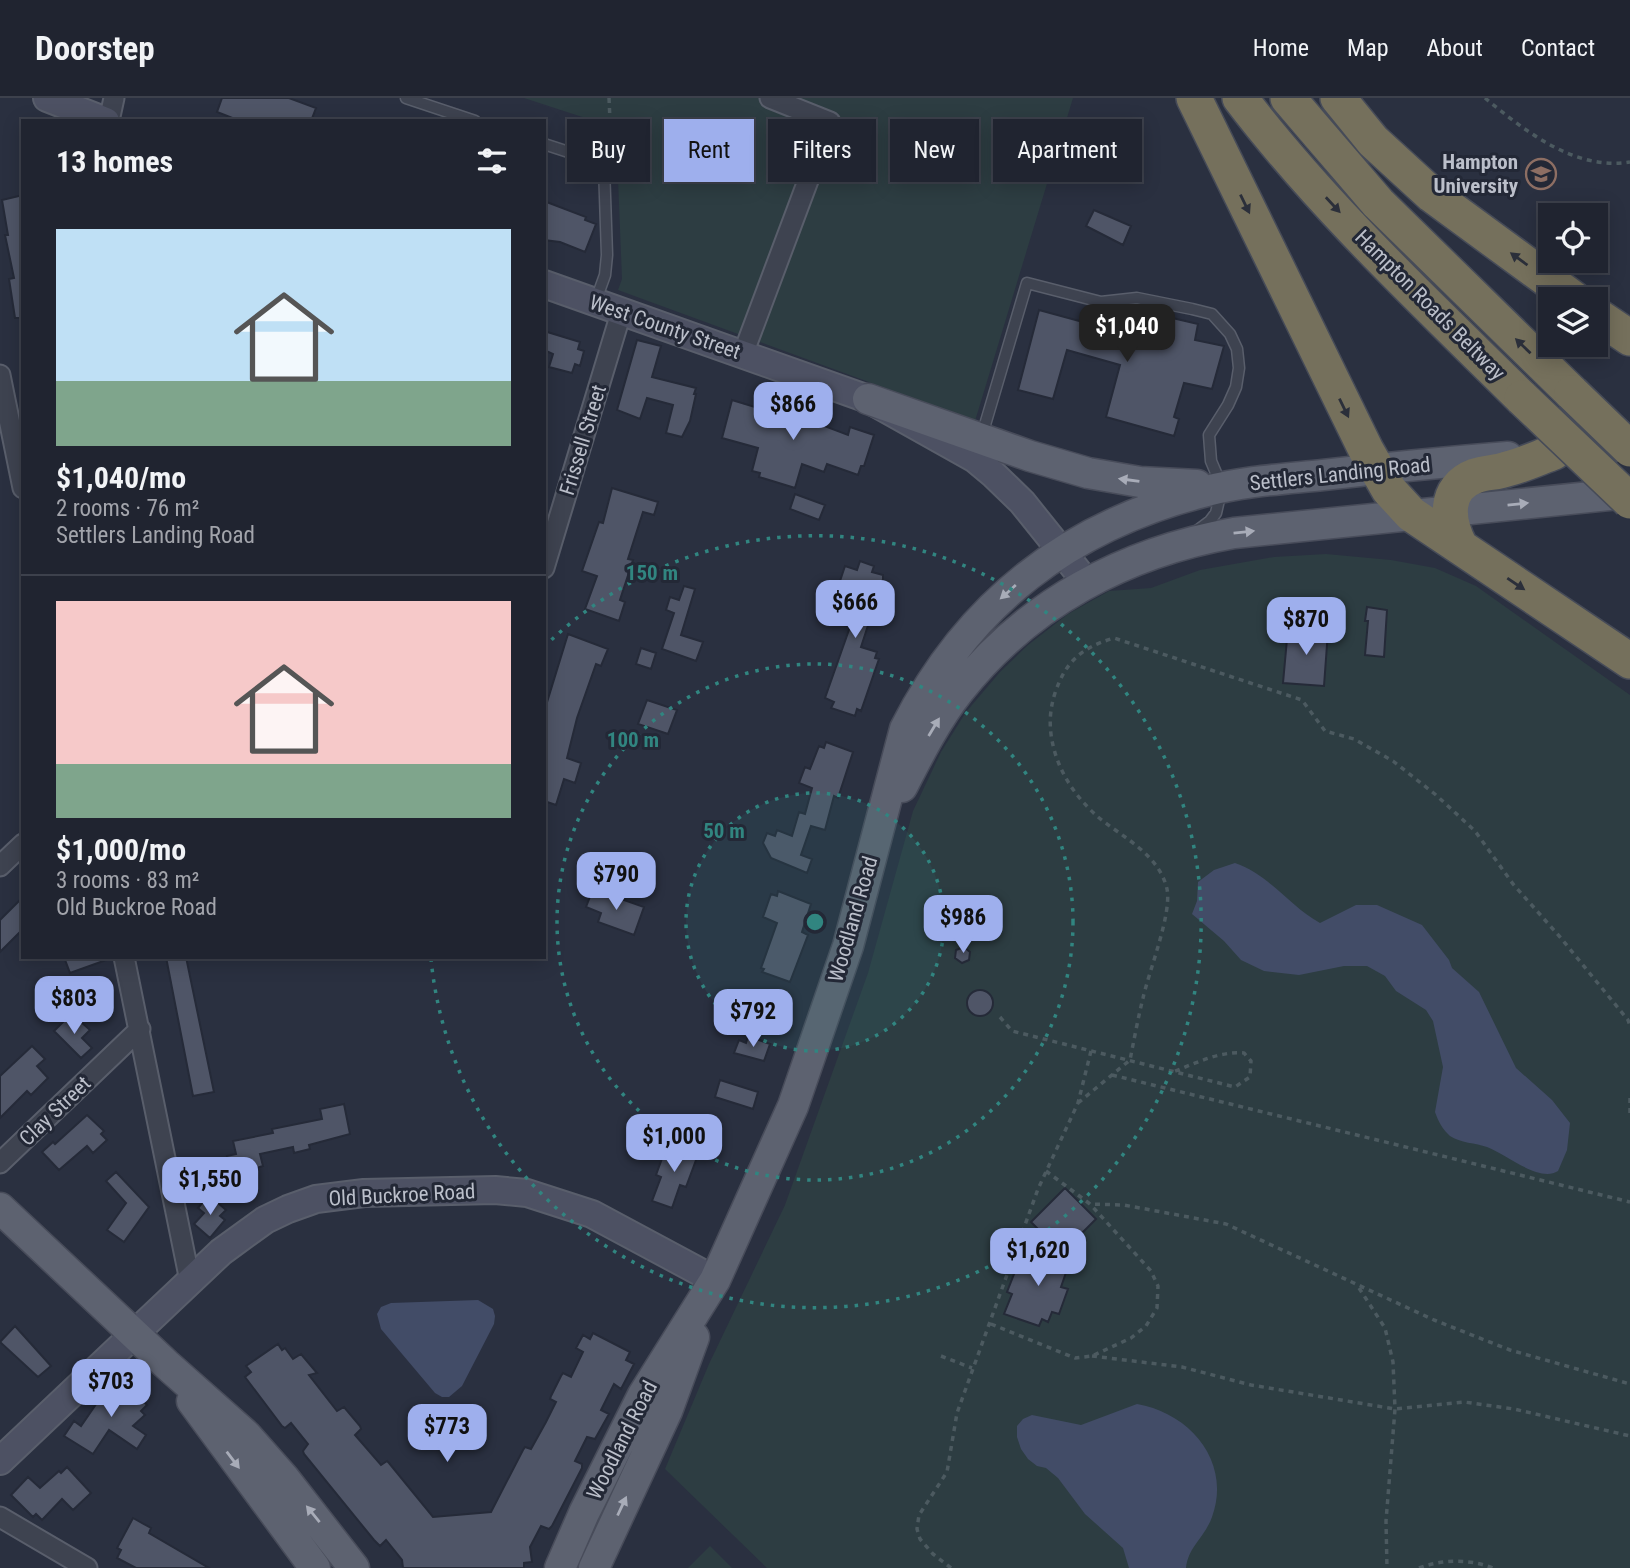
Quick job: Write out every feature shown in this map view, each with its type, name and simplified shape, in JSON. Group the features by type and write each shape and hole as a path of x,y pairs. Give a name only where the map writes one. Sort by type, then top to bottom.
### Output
{"highway":[{"path":"1194,98 1376,469 1389,490 1411,514 1630,661"},
{"name":"Hampton Roads Beltway","path":"1240,98 1364,240 1522,398 1630,501"},
{"name":"Hampton Roads Beltway","path":"1288,98 1378,203 1630,447"},
{"path":"1338,98 1373,141 1432,195 1558,287"},
{"path":"1608,323 1630,338"},
{"path":"1460,546 1452,529 1450,511 1455,493 1466,481 1554,452"}],"main road":[{"path":"868,398 978,448 1030,456 1088,473 1140,482 1222,487"},
{"name":"Settlers Landing Road","path":"1061,550 1142,511 1171,500 1222,487 1376,469 1630,447"},
{"path":"1087,583 1135,560 1186,542 1234,533 1630,493"},
{"name":"Woodland Road","path":"594,1568 667,1411 715,1280 793,1106 848,946 905,729 920,699 982,617 1024,578 1061,550"},
{"name":"Woodland Road","path":"879,830 927,740 960,690 1023,626 1087,583"},
{"path":"0,1208 246,1435 284,1478 354,1568"},
{"name":"Woodland Road","path":"560,1568 584,1513 643,1395 715,1280"},
{"path":"166,1364 315,1568"}],"street":[{"path":"47,98 102,119"},
{"path":"108,119 114,98"},
{"path":"743,354 830,122 770,98"},
{"name":"West County Street","path":"546,285 868,398"},
{"name":"Frissell Street","path":"546,561 621,313"},
{"path":"0,375 21,478"},
{"path":"978,448 1087,583"},
{"path":"0,866 21,846"},
{"path":"124,959 190,1281"},
{"name":"Clay Street","path":"0,1163 140,1029"},
{"name":"Old Buckroe Road","path":"0,1461 134,1333 248,1230 275,1215 316,1199 365,1193 495,1190 527,1193 575,1207 715,1280"},
{"path":"0,1517 87,1568"}],"lane":[{"path":"406,98 469,119"},
{"path":"546,145 596,161 604,167 607,255 605,275 594,303"},
{"path":"978,448 1027,284 1101,302 1137,298 1157,300 1212,314 1230,334 1237,349 1239,368 1236,387 1209,435 1211,461 1222,487 1216,513 1186,542"}],"path":[{"path":"609,98 610,119"},
{"path":"1485,98 1537,138 1582,159 1615,164 1630,162"},
{"path":"1078,1102 1130,1060 1142,1000 1168,907 1167,888 1159,871 1127,837 1100,818 1067,782 1051,742 1049,720 1058,687 1070,662 1085,649 1114,638 1302,699 1325,731 1354,739 1393,761 1475,831 1513,884 1560,937 1628,1020 1630,1026"},
{"path":"1000,1017 1012,1031 1130,1060 1173,1072 1235,1087 1250,1077 1251,1061 1244,1053 1232,1052 1173,1072"},
{"path":"951,1568 920,1539 917,1529 919,1515 947,1472 957,1412 1046,1171 1078,1102 1091,1051"},
{"path":"1112,1075 1630,1202"},
{"path":"1630,1098 1630,1113"},
{"path":"1046,1171 1090,1204 1152,1270 1158,1286 1157,1308 1146,1326 1130,1338 1093,1356"},
{"path":"1090,1204 1124,1205 1226,1224 1434,1320 1510,1350 1630,1384"},
{"path":"1358,1286 1385,1328 1393,1362 1395,1409 1387,1521 1387,1568"},
{"path":"991,1324 1075,1357 1093,1356 1182,1367 1251,1385 1395,1409 1464,1402 1514,1409 1630,1436"},
{"path":"941,1356 973,1368"},
{"path":"1419,1568 1434,1562 1465,1561 1493,1568"}],"shaded area":[{"path":"524,98 1073,98 1067,119 993,119 993,182 1048,182 975,421 618,290 622,279 618,182 650,182 650,119 588,119"},
{"path":"1326,554 1391,560 1435,568 1476,586 1630,695 1630,1568 767,1568 665,1469 709,1364 785,1205 868,973 913,811 941,752 966,712 1000,672 1028,645 1068,614 1109,591 1151,588 1200,570 1274,557"},
{"path":"710,1546 732,1568 688,1568"}],"water":[{"path":"1235,863 1259,875 1320,923 1356,905 1377,905 1422,925 1449,960 1452,968 1479,992 1516,1068 1552,1100 1570,1123 1567,1150 1558,1171 1550,1174 1532,1171 1487,1147 1463,1142 1445,1131 1435,1112 1443,1067 1433,1021 1426,1010 1396,991 1385,976 1367,966 1344,966 1299,975 1264,971 1241,960 1224,941 1192,914 1197,901 1198,882 1214,870"},
{"path":"478,1300 493,1309 494,1324 462,1386 449,1397 442,1397 435,1393 381,1329 377,1314 381,1307 391,1303"},
{"path":"1137,1404 1156,1409 1189,1429 1202,1443 1211,1459 1216,1477 1217,1497 1209,1524 1190,1554 1186,1568 1129,1568 1123,1548 1085,1514 1058,1478 1028,1459 1017,1437 1017,1426 1032,1415 1081,1425"}],"building":[{"path":"222,98 289,98 316,108 312,119 235,119 217,112"},
{"path":"21,195 21,318 15,318 9,279 14,278 5,235 8,235 2,200"},
{"path":"546,202 586,217 585,220 596,224 585,252 560,242 546,240"},
{"path":"1094,210 1131,226 1123,245 1086,226"},
{"path":"1134,309 1198,324 1195,340 1224,346 1212,389 1184,383 1174,417 1179,419 1174,436 1106,417 1120,365 1067,350 1053,399 1018,390 1039,310 1127,334"},
{"path":"546,332 580,342 578,349 584,351 580,366 575,364 572,373 549,367 553,354 546,351"},
{"path":"637,340 661,346 652,377 696,388 690,421 682,437 666,433 673,405 647,398 640,419 617,410"},
{"path":"732,400 758,408 759,400 800,412 798,416 848,435 850,427 874,435 864,466 861,466 858,475 827,464 824,472 802,464 795,488 759,477 760,473 752,471 758,448 722,438"},
{"path":"612,488 658,502 654,515 643,512 628,559 633,560 620,600 625,602 619,621 585,609 597,576 582,571 599,522 603,523"},
{"path":"795,494 825,505 819,520 790,509"},
{"path":"860,561 874,566 872,572 883,575 883,579 861,647 877,652 875,658 879,659 861,711 857,709 855,716 831,708 834,702 825,698 850,627 835,622 847,583 840,581 845,566 857,570"},
{"path":"684,586 695,589 681,635 703,642 696,661 662,649 674,613 666,610 670,597 679,600"},
{"path":"1367,607 1387,610 1384,657 1365,655"},
{"path":"1288,628 1328,631 1324,686 1283,683"},
{"path":"568,634 608,649 601,666 596,664 577,718 567,758 581,763 575,783 564,779 556,805 546,802 546,706"},
{"path":"641,648 656,653 651,669 636,664"},
{"path":"647,700 677,710 668,734 638,724"},
{"path":"826,742 853,752 838,798 834,796 825,830 811,826 801,855 812,859 807,873 771,858 763,843 767,833 775,836 777,830 792,836 799,812 805,814 812,788 799,783 805,767 810,769 819,746 824,748"},
{"path":"593,889 644,907 634,935 598,922 601,913 586,907"},
{"path":"778,891 811,904 802,932 808,935 790,982 762,972 764,969 761,968 777,923 763,917 771,894 777,896"},
{"path":"21,899 21,931 0,952 0,920"},
{"path":"964,947 970,952 969,960 962,963 955,958 956,950"},
{"path":"65,959 109,959 70,973"},
{"path":"166,959 186,959 214,1092 193,1096"},
{"path":"980,990 989,994 993,1003 989,1012 980,1016 971,1012 967,1003 971,994"},
{"path":"67,1018 74,1025 79,1020 90,1030 82,1038 92,1048 81,1058 54,1031"},
{"path":"748,1036 770,1044 764,1061 734,1053 739,1040 746,1043"},
{"path":"32,1046 45,1059 37,1066 48,1078 31,1095 27,1091 0,1118 0,1076"},
{"path":"720,1080 758,1092 753,1109 715,1097"},
{"path":"344,1104 350,1134 309,1145 310,1149 294,1153 293,1147 260,1154 263,1166 231,1176 227,1156 236,1154 233,1141 273,1133 272,1129 322,1119 320,1109"},
{"path":"87,1115 104,1131 101,1134 107,1140 93,1153 87,1146 59,1170 42,1152"},
{"path":"674,1142 699,1152 686,1187 680,1185 672,1208 652,1201 661,1177 656,1175 664,1153 670,1155"},
{"path":"116,1172 149,1207 124,1242 107,1230 126,1203 106,1181"},
{"path":"1065,1188 1096,1219 1062,1253 1031,1222"},
{"path":"209,1195 226,1210 220,1216 225,1220 210,1238 194,1224 204,1213 198,1208"},
{"path":"1029,1247 1070,1261 1061,1287 1068,1289 1059,1314 1052,1312 1048,1322 1042,1319 1039,1326 1004,1314 1012,1294 1007,1292"},
{"path":"15,1326 51,1366 38,1377 0,1342"},
{"path":"593,1333 630,1352 626,1360 634,1364 621,1389 614,1384 601,1410 609,1414 595,1439 587,1437 575,1461 582,1464 582,1468 552,1526 549,1529 541,1526 530,1547 532,1562 524,1563 524,1568 403,1568 402,1560 386,1540 380,1546 374,1540 304,1454 308,1444 291,1423 285,1428 282,1426 245,1377 251,1372 246,1366 278,1344 282,1350 285,1348 293,1359 301,1354 317,1373 309,1375 337,1411 344,1407 360,1426 361,1429 355,1435 381,1465 387,1461 389,1463 433,1517 491,1512 523,1450 525,1447 531,1449 546,1422 556,1402 550,1399 561,1376 563,1373 571,1377 583,1352 576,1348 583,1335 590,1339"},
{"path":"122,1377 147,1405 141,1411 145,1415 133,1426 146,1435 137,1449 109,1430 93,1454 64,1436 74,1421 81,1426 101,1397"},
{"path":"67,1467 91,1493 73,1510 62,1499 42,1520 36,1514 33,1517 11,1495 28,1477 40,1488"},
{"path":"133,1518 151,1528 149,1533 209,1568 136,1568 117,1558 121,1550 117,1548"}],"place":[{"name":"Hampton University","path":"1541,174"}]}
